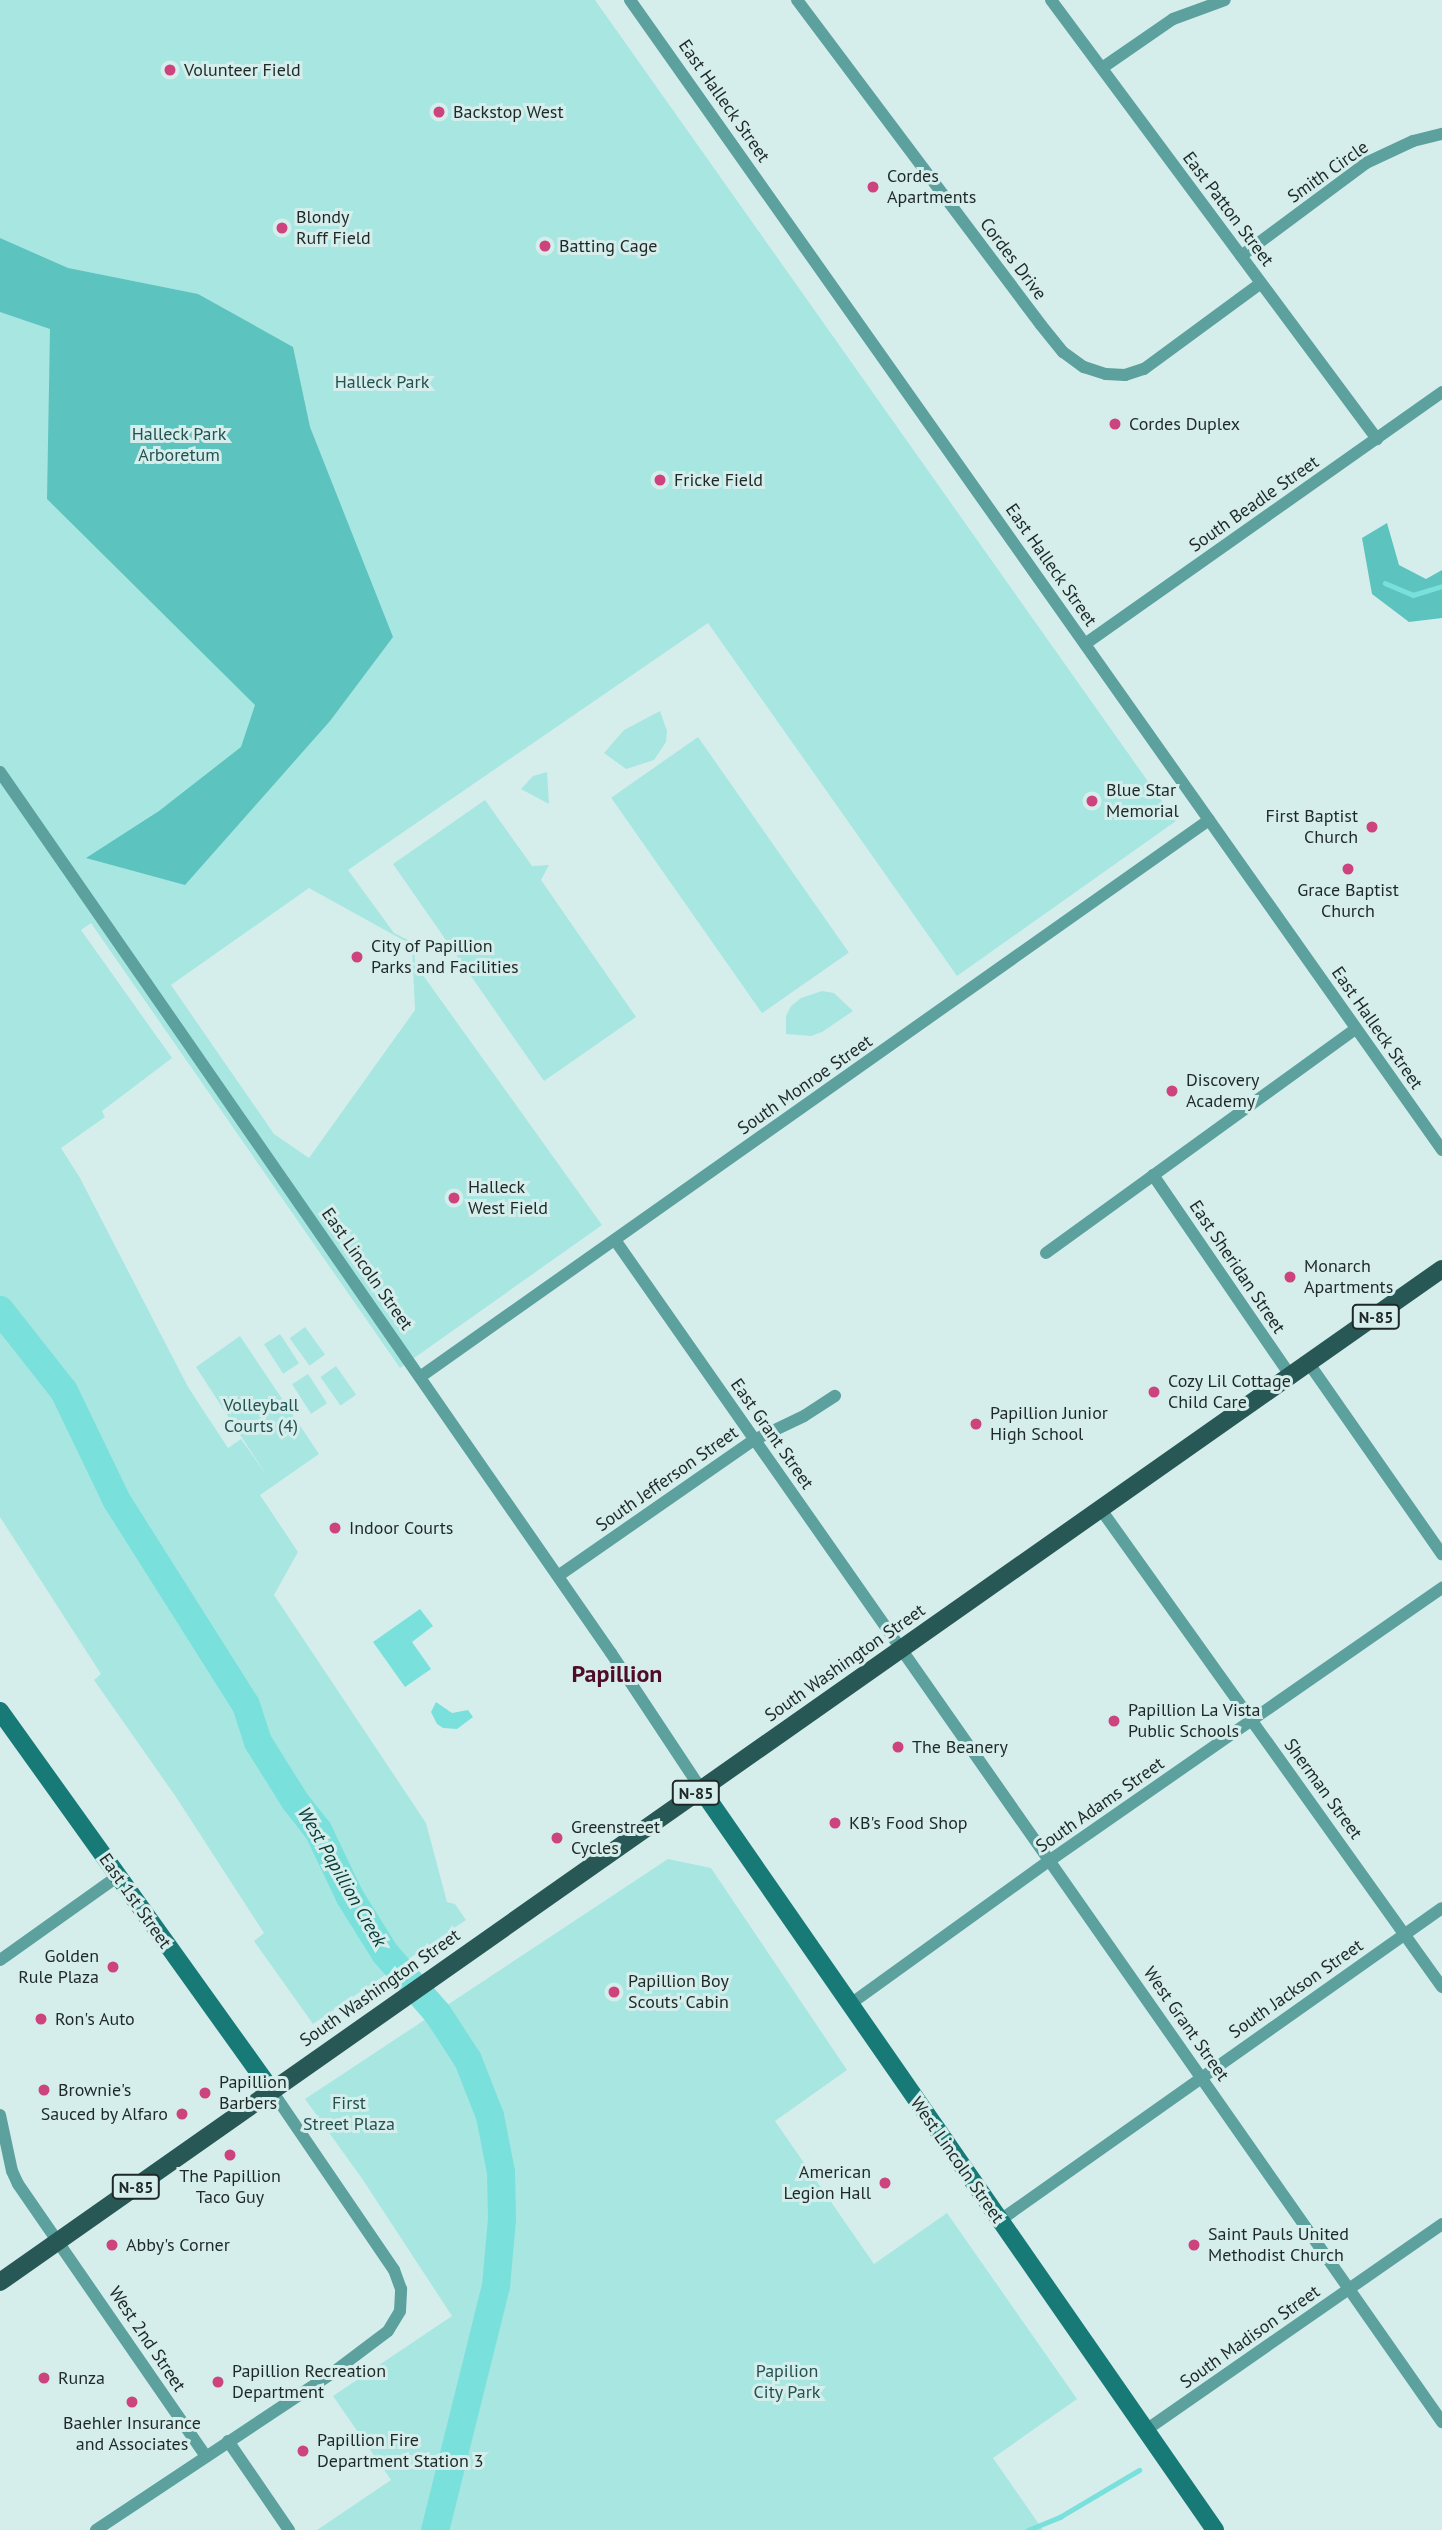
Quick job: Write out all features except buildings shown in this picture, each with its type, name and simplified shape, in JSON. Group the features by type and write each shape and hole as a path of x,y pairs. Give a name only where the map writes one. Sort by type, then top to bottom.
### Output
{"main road":[{"name":"South Washington Street","path":"272,2091 900,1648 1292,1378 1442,1269"},
{"name":"N-85","path":"0,2282 272,2091"}],"street":[{"name":"East Halleck Street","path":"630,0 1442,1150"},
{"name":"Cordes Drive","path":"797,0 1041,325 1063,352 1084,367 1106,374 1125,375 1144,369 1261,283"},
{"name":"East Patton Street","path":"1051,0 1377,439"},
{"path":"1102,68 1173,19 1225,0"},
{"name":"Smith Circle","path":"1241,256 1366,163 1413,141 1442,134"},
{"name":"South Beadle Street","path":"1085,644 1442,392"},
{"name":"East Lincoln Street","path":"0,772 558,1576 701,1789"},
{"name":"South Monroe Street","path":"420,1377 1209,820"},
{"path":"1046,1253 1355,1029"},
{"name":"East Sheridan Street","path":"1153,1175 1292,1378"},
{"name":"East Grant Street","path":"615,1240 900,1648"},
{"path":"1310,1365 1442,1554"},
{"name":"South Jefferson Street","path":"558,1576 754,1440 804,1416 835,1396"},
{"name":"Sherman Street","path":"1102,1511 1442,1987"},
{"name":"South Adams Street","path":"849,2005 1049,1861 1442,1588"},
{"name":"West Grant Street","path":"900,1648 1442,2422"},
{"name":"East 1st Street","path":"0,1711 272,2091"},
{"name":"West Lincoln Street","path":"701,1789 1215,2530"},
{"path":"0,1960 118,1876"},
{"name":"South Jackson Street","path":"999,2221 1442,1908"},
{"path":"96,2530 335,2371 388,2331 400,2311 401,2289 394,2270 272,2091"},
{"name":"West 2nd Street","path":"0,2115 15,2178 206,2457"},
{"name":"South Madison Street","path":"1146,2430 1442,2224"},
{"path":"228,2441 289,2530"}],"green space":[{"name":"Halleck Park","path":"0,0 595,0 1176,821 957,976 708,623 348,870 394,933 414,943 415,964 602,1225 400,1368 91,923 81,930 172,1058 102,1111 105,1117 61,1148 80,1178 188,1387 228,1448 241,1439 265,1473 196,1367 240,1336 319,1454 260,1495 298,1552 274,1595 426,1823 447,1902 455,1904 466,1920 313,2024 254,1941 264,1933 176,1797 94,1680 101,1674 0,1517","holes":["309,888 412,945 415,1010 309,1158 274,1134 171,985"]},
{"name":"Halleck Park Arboretum","path":"0,238 68,268 198,294 293,347 310,427 393,637 330,721 185,885 86,858 159,811 241,747 255,705 47,499 50,329 0,312"},
{"path":"1387,523 1399,565 1426,579 1442,570 1442,618 1409,622 1372,594 1362,538"},
{"path":"660,711 667,731 666,742 654,760 626,769 604,753 624,730"},
{"path":"698,737 849,952 762,1013 611,798"},
{"path":"547,772 549,804 521,789 533,776"},
{"path":"485,800 532,866 549,865 541,880 636,1017 544,1081 393,864"},
{"path":"822,991 834,993 853,1011 822,1032 811,1036 786,1034 786,1016 791,1006 801,998"},
{"path":"305,1327 325,1355 310,1366 290,1338"},
{"path":"280,1334 299,1363 283,1374 264,1344"},
{"path":"336,1366 356,1395 341,1406 320,1377"},
{"path":"308,1374 327,1403 311,1414 292,1384"},
{"path":"668,1859 711,1868 847,2070 775,2121 874,2264 947,2213 1077,2399 993,2458 1043,2530 317,2530 391,2480 333,2396 452,2316 363,2180 305,2099"}],"shaded area":[{"path":"420,1609 433,1626 412,1642 431,1669 405,1687 373,1642"},
{"path":"436,1702 452,1713 468,1710 473,1717 457,1729 443,1728 437,1724 431,1712"}],"waterway":[{"path":"1385,583 1413,595 1442,586"},
{"name":"West Papillion Creek","path":"0,1310 64,1391 117,1501 246,1705 258,1742 295,1801 318,1830 350,1897 385,1953 438,2014 468,2060 490,2116 501,2172 502,2219 496,2286 435,2530"},
{"path":"1028,2530 1060,2517 1139,2470"}],"place":[{"name":"Volunteer Field","path":"170,70"},
{"name":"Backstop West","path":"439,112"},
{"name":"Cordes Apartments","path":"873,187"},
{"name":"Blondy Ruff Field","path":"282,228"},
{"name":"Batting Cage","path":"545,246"},
{"name":"Cordes Duplex","path":"1115,424"},
{"name":"Fricke Field","path":"660,480"},
{"name":"Blue Star Memorial","path":"1092,801"},
{"name":"First Baptist Church","path":"1372,827"},
{"name":"Grace Baptist Church","path":"1348,869"},
{"name":"City of Papillion Parks and Facilities","path":"357,957"},
{"name":"Discovery Academy","path":"1172,1091"},
{"name":"Halleck West Field","path":"454,1198"},
{"name":"Monarch Apartments","path":"1290,1277"},
{"name":"Cozy Lil Cottage Child Care","path":"1154,1392"},
{"name":"Papillion Junior High School","path":"976,1424"},
{"name":"Indoor Courts","path":"335,1528"},
{"name":"Papillion La Vista Public Schools","path":"1114,1721"},
{"name":"The Beanery","path":"898,1747"},
{"name":"KB's Food Shop","path":"835,1823"},
{"name":"Greenstreet Cycles","path":"557,1838"},
{"name":"Golden Rule Plaza","path":"113,1967"},
{"name":"Papillion Boy Scouts' Cabin","path":"614,1992"},
{"name":"Ron's Auto","path":"41,2019"},
{"name":"Brownie's","path":"44,2090"},
{"name":"Papillion Barbers","path":"205,2093"},
{"name":"Sauced by Alfaro","path":"182,2114"},
{"name":"The Papillion Taco Guy","path":"230,2155"},
{"name":"American Legion Hall","path":"885,2183"},
{"name":"Abby's Corner","path":"112,2245"},
{"name":"Saint Pauls United Methodist Church","path":"1194,2245"},
{"name":"Runza","path":"44,2378"},
{"name":"Papillion Recreation Department","path":"218,2382"},
{"name":"Baehler Insurance and Associates","path":"132,2402"},
{"name":"Papillion Fire Department Station 3","path":"303,2451"}],"district":[{"name":"Papillion","path":"617,1674"}],"park label":[{"name":"Volleyball Courts (4)","path":"261,1416"},
{"name":"First Street Plaza","path":"349,2114"},
{"name":"Papilion City Park","path":"787,2382"}]}
